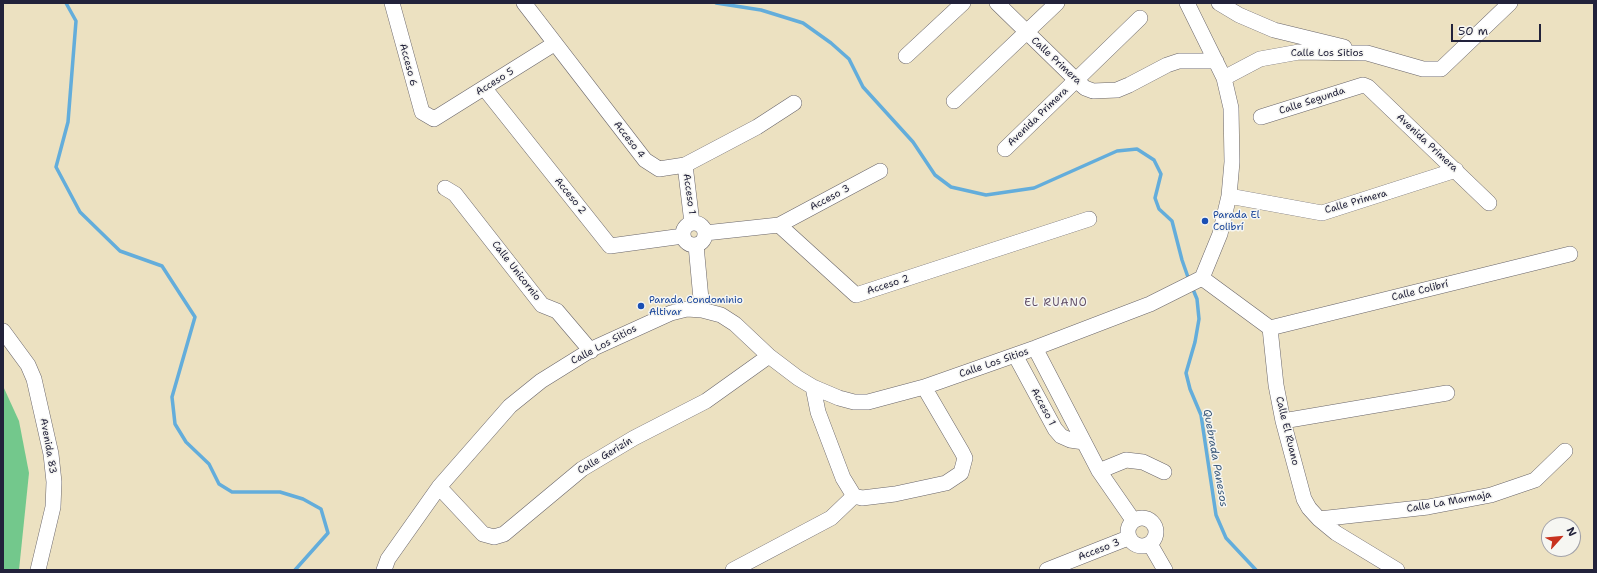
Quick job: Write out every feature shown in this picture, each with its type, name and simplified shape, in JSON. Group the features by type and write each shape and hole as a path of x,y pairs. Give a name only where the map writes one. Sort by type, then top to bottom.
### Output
{"street":[{"name":"Acceso 6","path":"392,3 422,112 434,119"},
{"path":"524,3 554,44"},
{"path":"906,56 963,3"},
{"name":"Calle Primera","path":"997,3 1076,80 1085,88 1094,91 1105,92 1129,85 1166,65 1178,61 1216,61"},
{"path":"954,101 1057,3"},
{"path":"1187,3 1224,78 1231,108 1232,162 1229,196 1220,234 1202,278 1270,328"},
{"path":"1219,3 1239,15 1274,30 1367,53"},
{"name":"Calle Los Sitios","path":"1224,78 1260,59 1299,52 1367,53 1423,68 1441,69 1510,3"},
{"name":"Avenida Primera","path":"1005,149 1140,18"},
{"name":"Acceso 5","path":"434,119 485,89 554,44"},
{"name":"Acceso 4","path":"554,44 645,160 659,169 685,165 757,127 794,103"},
{"name":"Avenida Primera","path":"1363,85 1368,87 1456,170 1488,204"},
{"name":"Calle Segunda","path":"1261,117 1363,85"},
{"name":"Acceso 2","path":"485,89 610,246 683,236"},
{"name":"Acceso 1","path":"685,165 692,223"},
{"name":"Acceso 3","path":"780,225 880,170"},
{"name":"Calle Primera","path":"1229,196 1322,213 1456,170"},
{"name":"Calle Unicornio","path":"445,188 455,194 542,305 557,311 591,351"},
{"name":"Acceso 2","path":"780,225 856,296 1089,219"},
{"name":"Acceso 1","path":"683,236 686,226 692,223 702,226 705,233"},
{"path":"696,246 704,240 705,233 780,225"},
{"path":"683,236 689,244 696,246"},
{"path":"696,246 702,310"},
{"name":"Calle Colibrí","path":"1270,328 1570,254"},
{"name":"Calle Los Sitios","path":"384,570 388,559 439,487 510,406 541,381 591,351 638,327 671,313 687,310 702,310 721,315 735,324 768,356 813,387 839,398 854,402 868,402 924,387 1035,348 1150,304 1202,278"},
{"name":"Calle El Ruano","path":"1270,328 1276,385 1283,421 1304,499 1309,508 1319,519 1342,537 1397,570"},
{"name":"Avenida 83","path":"3,331 28,365 34,379 51,454 54,482 53,507 38,570"},
{"name":"Acceso 1","path":"1035,348 1099,471 1133,520"},
{"name":"Acceso 1","path":"1015,355 1055,429 1061,436 1070,440 1084,442"},
{"name":"Calle Gerizín","path":"439,487 483,534 494,536 504,534 582,469 634,438 706,401 768,356"},
{"path":"813,387 818,412 843,478 854,496"},
{"path":"854,496 869,498 896,494 946,483 961,473 965,458 924,387"},
{"path":"1283,421 1447,393"},
{"name":"Calle La Marmaja","path":"1319,519 1428,506 1491,495 1535,480 1565,451"},
{"path":"1099,471 1126,460 1143,462 1164,472"},
{"path":"733,570 831,518 854,496"},
{"path":"1138,518 1148,519 1155,526 1156,536 1150,544 1145,546 1135,546 1128,538 1127,529 1133,520 1138,518"},
{"name":"Acceso 3","path":"1056,568 1128,538"},
{"path":"1150,544 1165,570"}],"green space":[{"path":"3,386 19,421 29,473 19,570 3,570"}],"waterway":[{"path":"66,3 76,21 68,122 56,167 80,212 120,251 162,266 195,317 172,397 175,424 186,442 209,464 219,484 232,492 280,492 303,499 321,509 328,533 295,570"},
{"name":"Quebrada Panesos","path":"716,3 761,10 803,23 831,43 849,59 863,87 913,142 935,175 951,187 986,195 1034,188 1117,151 1137,149 1154,160 1161,174 1155,198 1159,209 1172,221 1189,280"},
{"name":"Quebrada Panesos","path":"1192,287 1197,299 1199,319 1195,342 1186,373 1190,389 1201,415 1216,515 1226,538 1256,570"}],"place":[{"name":"Parada El Colibrí","path":"1205,221"},
{"name":"Parada Condominio Altivar","path":"641,306"}],"district":[{"name":"EL RUANO","path":"1056,303"}]}
